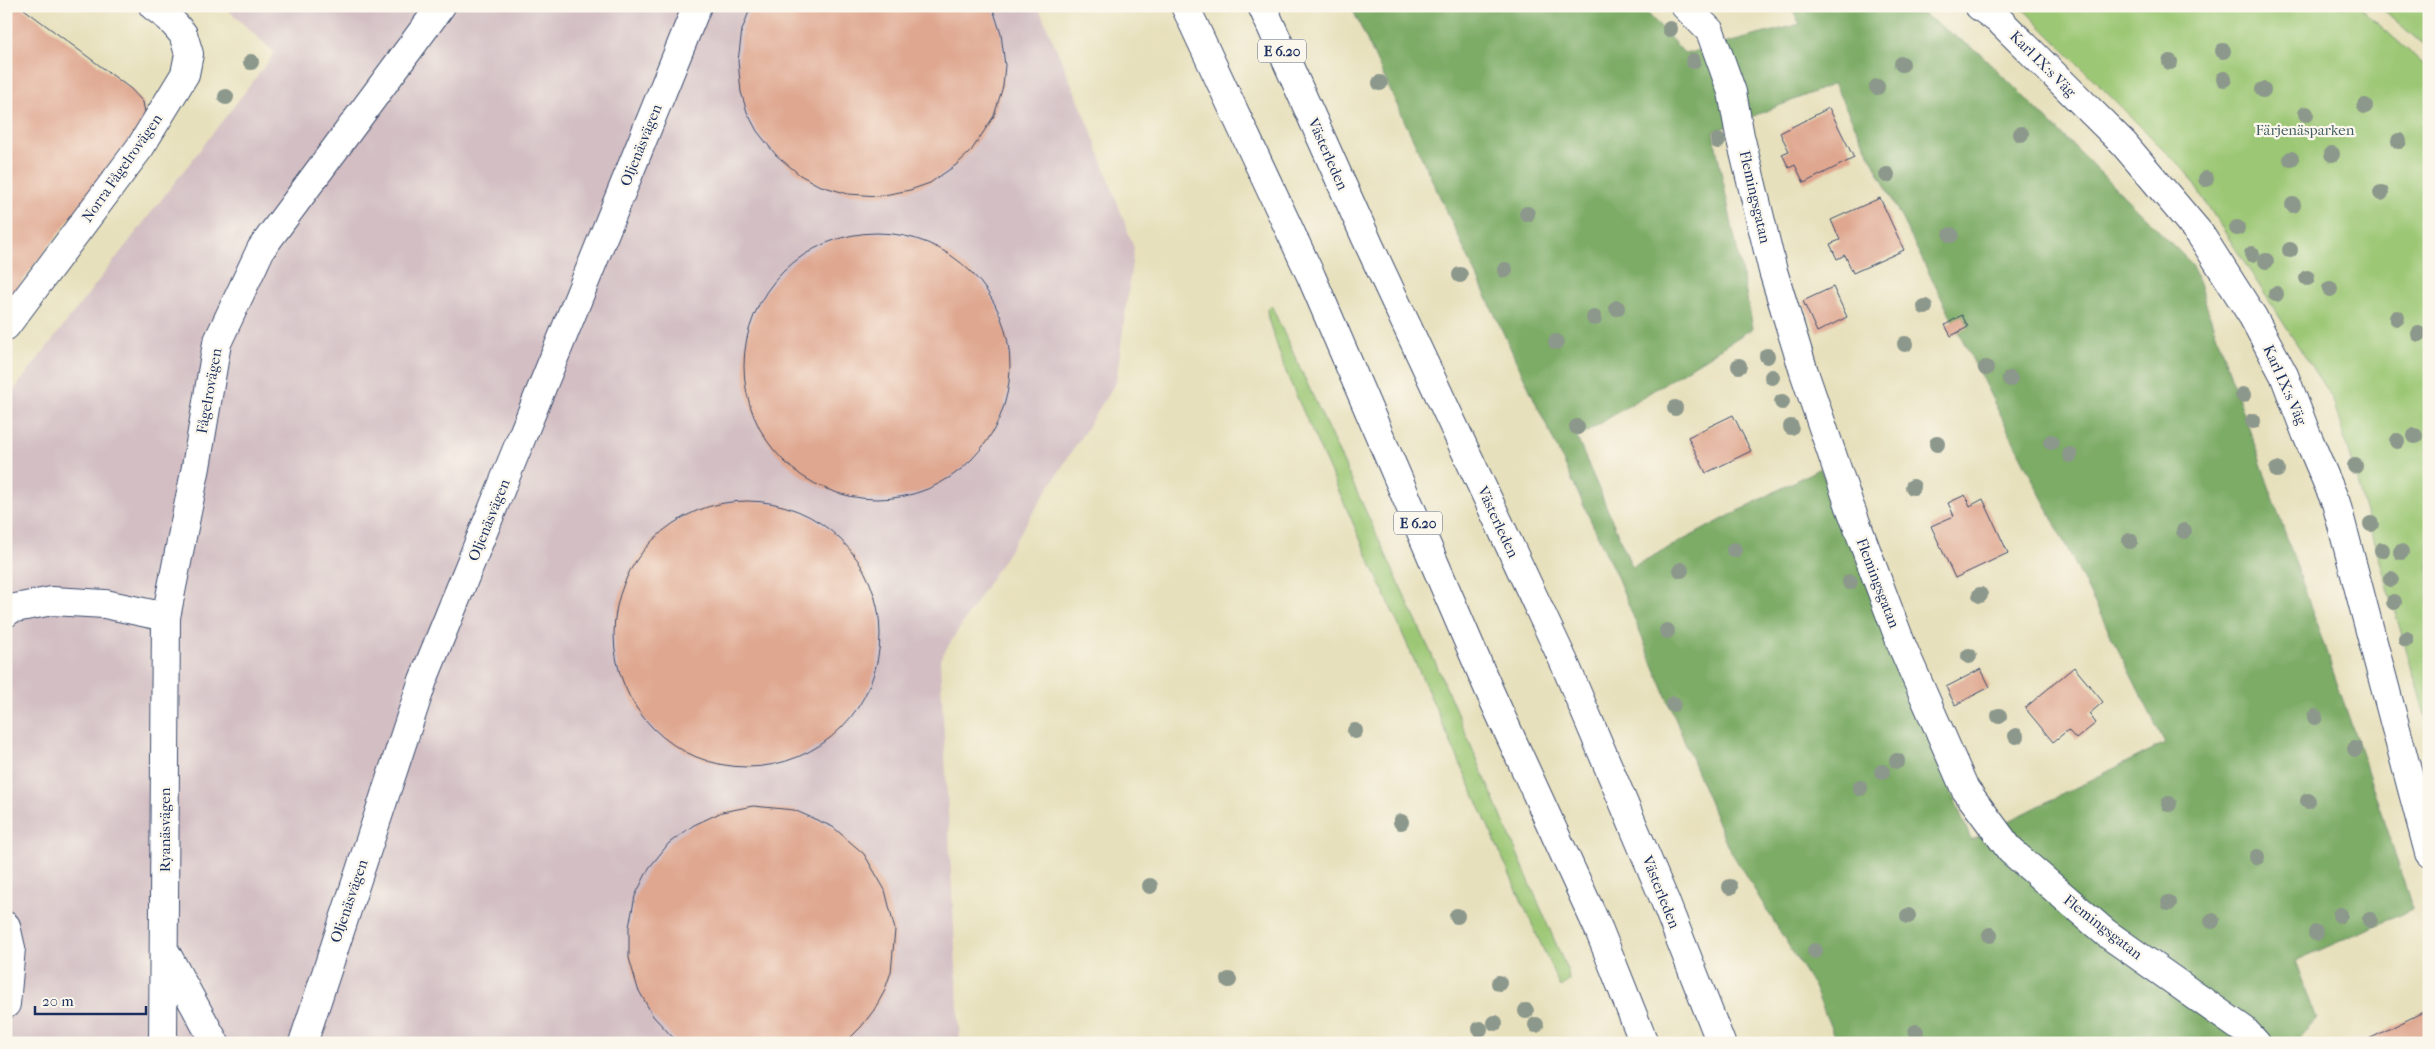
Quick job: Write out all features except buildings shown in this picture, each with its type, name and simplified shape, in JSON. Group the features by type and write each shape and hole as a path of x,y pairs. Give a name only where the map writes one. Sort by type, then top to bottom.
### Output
{"main road":[{"name":"Norra Fågelrovägen","path":"6,326 141,146 185,74 189,54 183,34 170,18 153,6"},
{"name":"Fågelrovägen","path":"166,617 196,467 217,343 261,249 440,6"},
{"name":"Oljenäsvägen","path":"303,1043 423,680 697,6"},
{"name":"E 6.20","path":"1185,6 1311,276 1489,690 1599,930 1644,1043"},
{"name":"Västerleden","path":"1262,6 1370,247 1564,662 1665,901 1721,1043"},
{"name":"Flemingsgatan","path":"1685,6 1710,32 1732,92 1740,136 1772,271 1848,504 1902,646 1965,789 2012,851 2106,933 2244,1030 2256,1043"},
{"name":"Karl IX:s Väg","path":"1979,6 2000,21 2124,144 2200,234 2253,317 2271,350 2284,375 2336,503 2429,853"},
{"path":"6,612 10,609 52,601 106,604 166,617"},
{"name":"Ryanäsvägen","path":"163,1043 166,617"},
{"path":"6,926 11,948 6,1004"},
{"path":"164,950 215,1043"}],"shaded area":[{"path":"224,6 1038,6 1087,120 1134,248 1116,382 940,659 960,1043 6,1043 6,400 275,53"}],"green space":[{"path":"1351,6 1641,6 1685,54 1800,24 1792,9 1794,6 1911,6 1981,54 2192,264 2364,761 2413,909 2295,961 2317,1019 2294,1043 1837,1043 1814,987 1727,845 1618,579","holes":["1834,84 2165,743 1971,840 1820,468 1632,567 1577,438 1753,328 1713,132"]},
{"name":"Färjenäsparken","path":"2020,6 2358,6 2429,69 2429,728 2333,400 2186,172"},
{"path":"2379,6 2429,6 2429,50"},
{"path":"1271,305 1436,664 1568,972 1569,981 1560,987 1287,375 1268,319 1267,309"}]}
